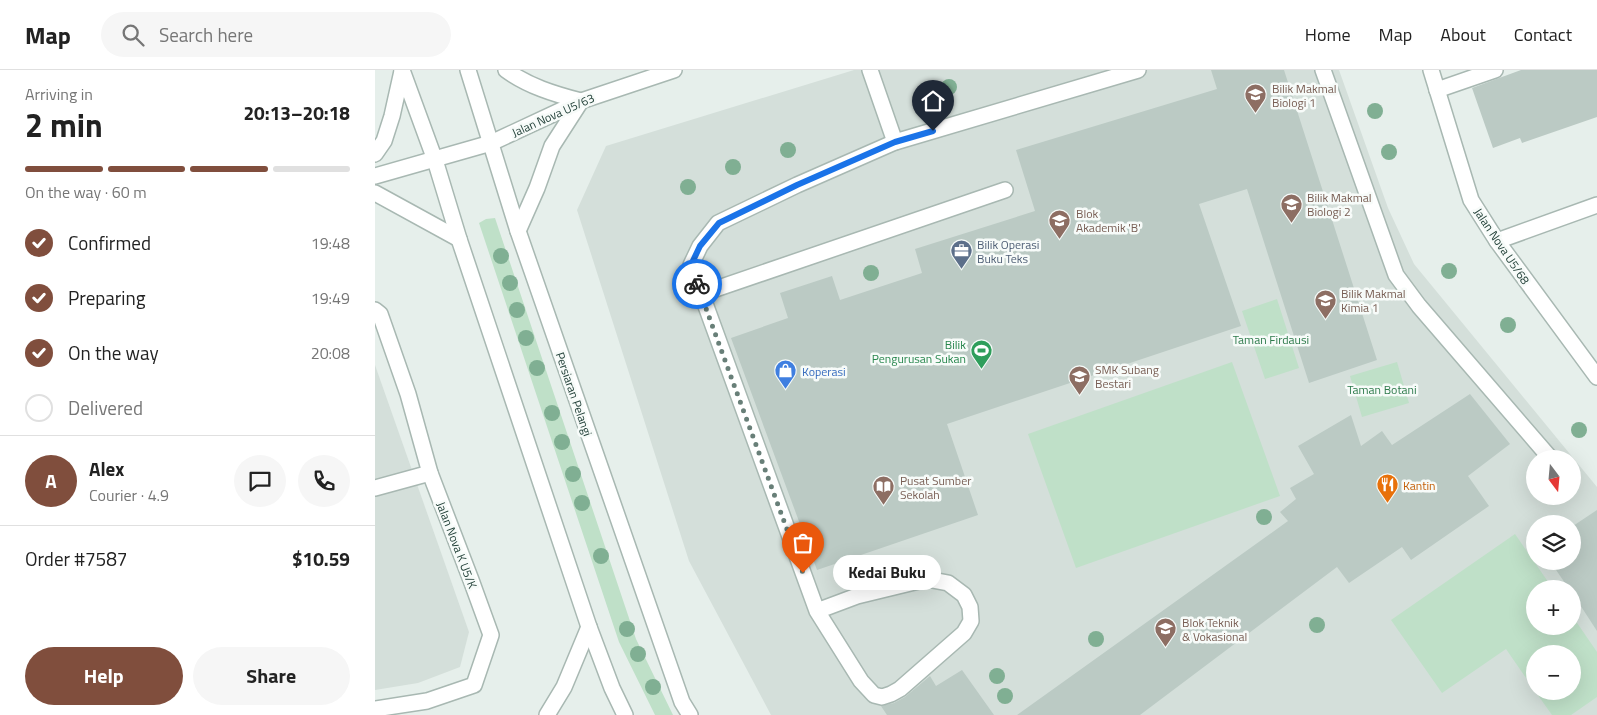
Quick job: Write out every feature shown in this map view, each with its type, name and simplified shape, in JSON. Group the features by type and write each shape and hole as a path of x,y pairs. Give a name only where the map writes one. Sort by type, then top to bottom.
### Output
{"street":[{"path":"375,154 384,141 392,116 402,70"},
{"path":"402,70 435,160 459,239 589,626 612,688 625,715"},
{"name":"Persiaran Pelangi","path":"468,70 518,232 682,702 690,715"},
{"path":"506,70 545,91 581,101 552,146 518,232"},
{"name":"Jalan Nova U5/63","path":"375,176 491,143 581,101 674,70"},
{"path":"870,70 895,142"},
{"path":"817,611 857,596 927,579 948,583 964,595 970,606 971,621 964,633 900,689 882,697 873,694 861,681 817,611 691,265 700,246 719,223 797,185 895,142 1138,70"},
{"path":"1323,70 1396,275 1419,306 1543,450"},
{"name":"Jalan Nova U5/68","path":"1431,70 1471,200 1497,242 1591,360 1597,377"},
{"path":"1437,90 1495,70"},
{"path":"701,294 1005,190"},
{"path":"375,193 459,239"},
{"path":"1497,242 1597,205"},
{"name":"Jalan Nova K U5/K","path":"375,310 380,314 408,394 430,473 491,635 474,685 427,702 375,708"},
{"path":"375,488 430,473"},
{"path":"547,715 564,686 589,626"}],"shaded area":[{"name":"SMK Subang Bestari","path":"854,70 1339,70 1388,208 1414,264 1567,450 1526,450 1526,505 1581,505 1581,468 1597,487 1597,715 771,715 689,561 577,210 606,146"},
{"path":"375,365 469,632 460,667 418,683 375,690"}],"green space":[{"path":"495,218 636,639 673,715 655,715 619,642 479,223 486,219"},
{"name":"Taman Firdausi","path":"1277,299 1299,368 1265,379 1242,311"},
{"path":"1232,362 1280,496 1076,568 1028,434"},
{"name":"Taman Botani","path":"1397,362 1409,403 1362,417 1350,376"},
{"path":"1515,534 1526,550 1526,570 1540,570 1547,580 1526,580 1526,635 1581,635 1581,629 1597,652 1597,697 1571,715 1552,715 1541,700 1581,700 1581,645 1526,645 1526,678 1506,649 1442,693 1391,620"}],"building":[{"path":"1211,70 1284,70 1377,360 1309,383 1247,189 1199,204 1241,326 947,424 978,515 817,570 731,338 788,318 780,293 832,276 840,300 922,273 915,249 1035,211 1016,150 1217,89"},
{"path":"1521,70 1597,70 1597,117 1522,143 1520,138 1493,148 1472,88"},
{"path":"1470,394 1510,444 1468,476 1489,506 1411,560 1402,547 1349,583 1337,567 1140,715 1017,715 1288,521 1280,512 1296,499 1290,488 1314,474 1298,446 1351,415 1361,446 1382,431 1392,445"},
{"path":"1597,510 1597,631 1581,606 1581,580 1563,580 1556,570 1581,570 1581,521"},
{"path":"962,670 994,715 887,715 881,706 894,703 905,697 930,676 936,686"}],"way so far":[{"path":"697,284 803,573"}],"place":[{"name":"Bilik Makmal Biologi 1","path":"1256,114"},
{"name":"Bilik Makmal Biologi 2","path":"1291,223"},
{"name":"Blok Akademik 'B'","path":"1060,239"},
{"name":"Bilik Operasi Buku Teks","path":"961,270"},
{"name":"Bilik Makmal Kimia 1","path":"1325,319"},
{"name":"Bilik Pengurusan Sukan","path":"982,370"},
{"name":"Koperasi","path":"786,390"},
{"name":"SMK Subang Bestari","path":"1079,395"},
{"name":"Kantin","path":"1387,504"},
{"name":"Pusat Sumber Sekolah","path":"884,506"},
{"name":"Kedai Buku","path":"803,573"},
{"name":"Blok Teknik & Vokasional","path":"1166,648"}],"route":[{"path":"697,284 691,265 700,246 719,223 797,185 895,142 933,131"}]}
